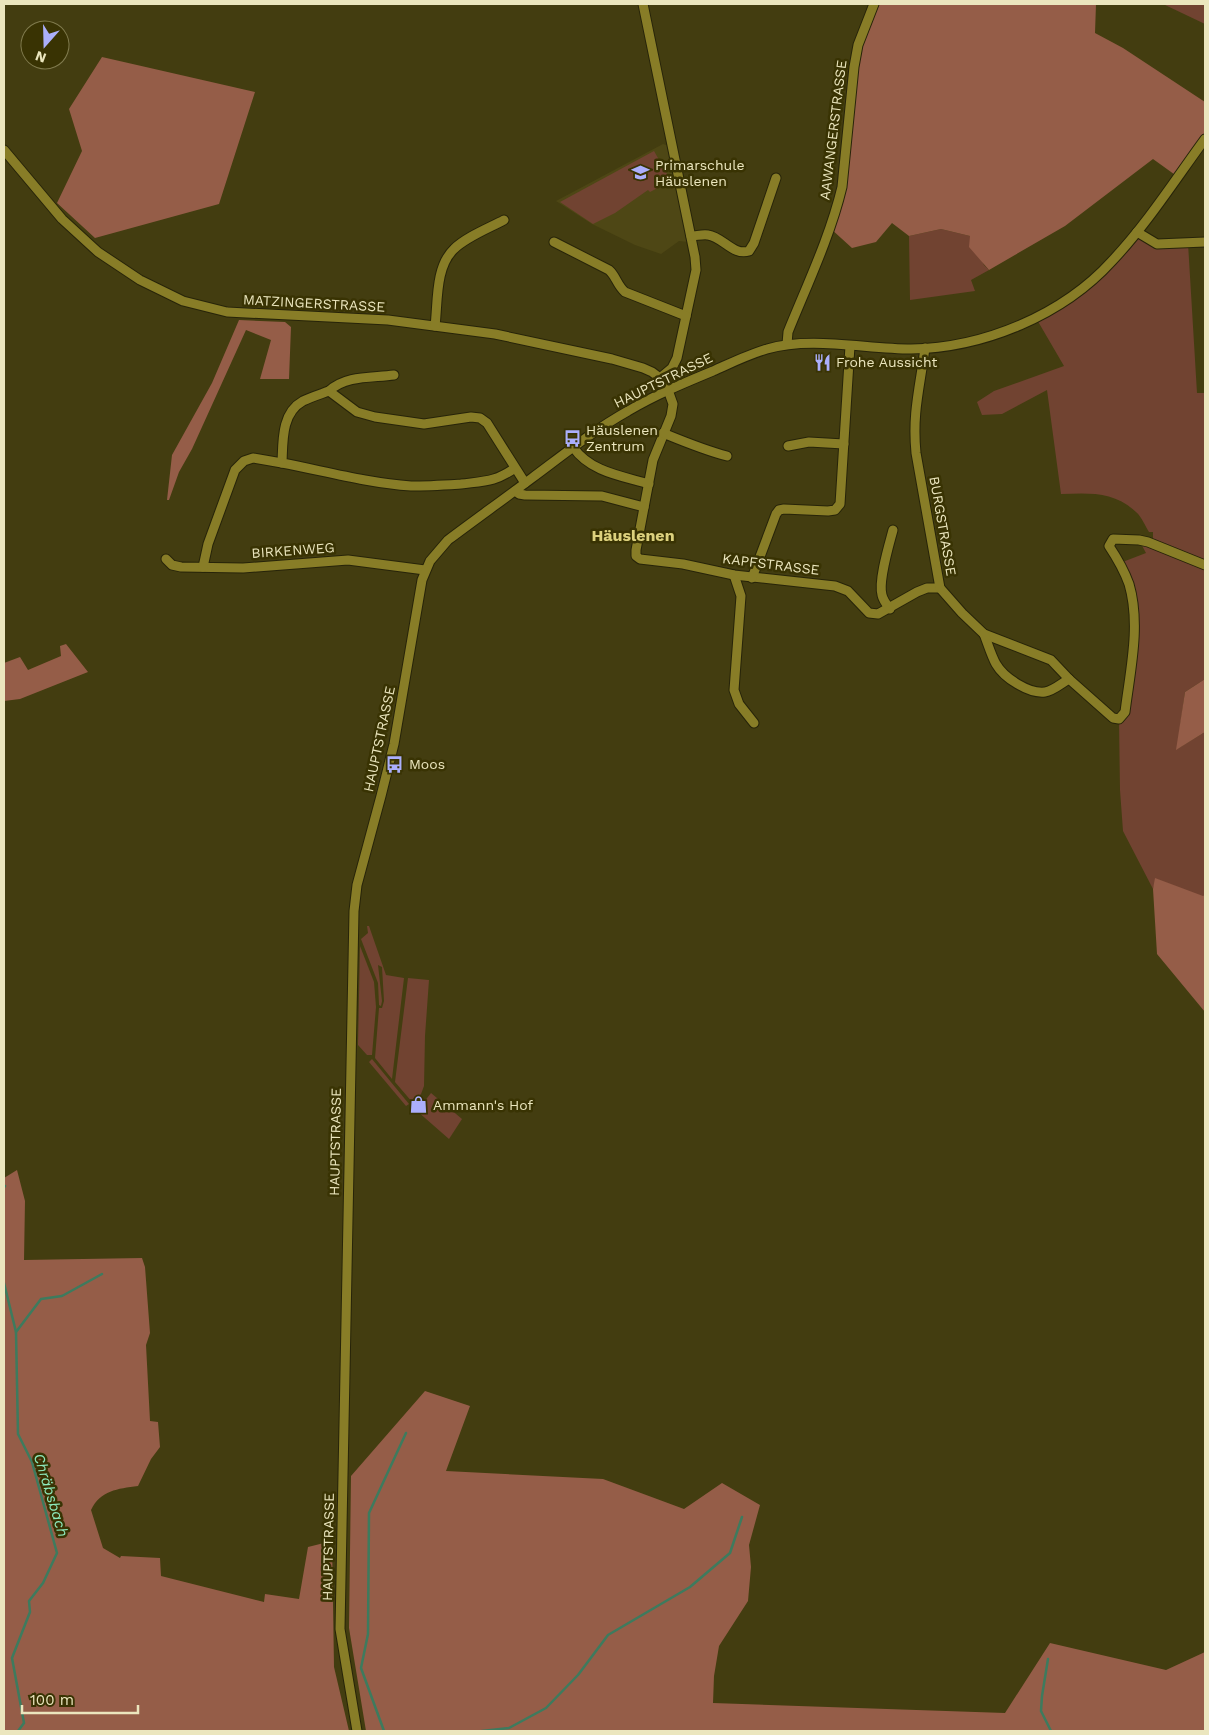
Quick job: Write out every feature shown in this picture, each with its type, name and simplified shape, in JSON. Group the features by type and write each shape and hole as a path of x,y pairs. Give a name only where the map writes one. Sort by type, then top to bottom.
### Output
{"street":[{"path":"643,4 691,236 696,270 676,362 660,378"},
{"name":"AAWANGERSTRASSE","path":"787,344 788,332 830,228 842,187 854,67 858,45 874,4"},
{"path":"1205,140 1137,232 1157,244 1205,242"},
{"name":"MATZINGERSTRASSE","path":"4,150 62,219 98,252 140,280 183,301 227,312 379,320 495,334 612,359 643,368 660,378 668,390"},
{"path":"691,236 708,235 741,252 750,251 776,178"},
{"path":"435,326 440,277 447,258 456,247 504,220"},
{"name":"HAUPTSTRASSE","path":"357,1731 340,1629 354,911 359,876 394,744 417,601 425,570 436,552 448,540 514,490 573,447 629,410 668,390 756,352 787,344 806,343 925,348 955,344 1012,328 1036,318 1062,303 1111,262 1137,232"},
{"path":"554,242 609,270 620,288 625,292 686,316"},
{"path":"752,578 779,510 828,511 838,508 841,501 850,346"},
{"name":"BURGSTRASSE","path":"925,348 915,409 914,432 940,588 984,634 1051,660 1069,679 1113,718 1119,719 1125,712 1134,639 1133,605 1129,584 1120,563 1109,546 1113,539 1139,540 1205,565"},
{"path":"282,463 285,422 293,409 302,401 329,391 336,385 348,380 394,375"},
{"path":"514,490 519,494 525,495 602,496 644,507 655,453 673,404 668,390"},
{"path":"329,391 357,412 375,417 424,424 471,417 480,418 487,423 525,483"},
{"path":"663,433 691,443 697,448 727,456"},
{"path":"788,446 809,442 844,444"},
{"path":"573,447 580,456 595,467 649,484"},
{"path":"203,567 208,544 235,470 244,460 253,458 385,483 411,486 439,486 491,481 502,477 515,468"},
{"name":"KAPFSTRASSE","path":"644,507 636,550 638,558 683,564 752,578 835,586 848,591 869,613 878,614 916,592 927,588 940,588"},
{"path":"890,608 884,602 881,584 893,530"},
{"name":"BIRKENWEG","path":"166,559 172,565 181,567 243,568 348,560 425,570"},
{"path":"734,575 741,596 734,690 739,704 754,723"},
{"path":"984,634 996,664 1026,690 1047,692 1069,679"}],"shaded area":[{"path":"874,4 1096,4 1095,33 1123,48 1205,102 1205,139 1178,177 1153,159 1065,226 989,270 969,247 970,236 941,229 909,236 892,223 876,242 852,248 830,228 837,206 854,67"},
{"path":"1163,4 1205,4 1205,24"},
{"path":"102,57 255,92 219,204 95,238 57,203 82,151 69,109"},
{"name":"Primarschule Häuslenen","path":"663,144 669,146 688,242 679,241 661,254 635,245 592,224 556,201"},
{"path":"654,151 671,181 650,192 648,190 615,213 593,224 560,202"},
{"path":"941,229 970,236 984,265 989,270 971,280 975,291 910,300 909,236"},
{"path":"1137,232 1151,240 1188,243 1197,393 1205,393 1205,679 1185,692 1177,749 1205,732 1205,895 1203,897 1156,879 1153,889 1123,831 1120,790 1119,719 1125,712 1133,605 1120,563 1146,553 1139,540 1148,542 1153,538 1153,532 1149,532 1136,512 1119,500 1101,495 1061,494 1047,390 1002,414 982,415 977,402 994,391 1064,366 1036,318 1062,303"},
{"path":"239,320 285,322 291,327 289,379 260,379 271,340 246,330 192,449 179,472 169,500 167,500 172,455 212,383"},
{"path":"678,365 684,376 672,381 670,377"},
{"path":"66,644 88,672 20,699 4,701 4,663 20,657 28,670 61,656 60,646"},
{"path":"1205,679 1205,732 1176,750 1185,692"},
{"path":"1155,878 1203,896 1205,895 1205,1012 1157,954 1153,889"},
{"path":"367,926 369,926 386,975 404,978 392,1079 375,1058 379,1008 382,1008 384,1001 382,967 378,965 381,1006 379,1005 378,983 361,939 368,933"},
{"path":"360,946 374,982 376,1007 372,1055 367,1055 358,1045"},
{"path":"408,978 429,980 424,1086 421,1094 413,1103 395,1082"},
{"path":"372,1059 409,1104 406,1106 369,1062"},
{"path":"431,1093 462,1119 449,1139 417,1111"},
{"path":"17,1170 25,1201 24,1260 142,1258 145,1267 150,1333 146,1345 150,1421 158,1422 160,1447 151,1459 138,1486 105,1494 95,1503 91,1510 103,1548 120,1558 121,1556 160,1558 161,1576 264,1602 265,1594 299,1599 308,1547 332,1541 334,1667 349,1731 4,1731 4,1178"},
{"path":"425,1391 470,1406 446,1471 603,1479 684,1509 722,1483 760,1505 749,1545 751,1567 748,1601 719,1646 714,1676 713,1703 1005,1713 1050,1643 1166,1670 1205,1652 1205,1731 366,1731 349,1628 351,1476"}],"waterway":[{"name":"Chräbsbach","path":"18,1731 24,1723 12,1658 30,1612 29,1601 43,1583 57,1553 32,1462 18,1434 16,1332 41,1299 62,1296 102,1274"},
{"path":"4,1283 16,1332"},
{"path":"384,1731 361,1668 368,1634 369,1513 406,1433"},
{"path":"482,1731 509,1728 546,1708 578,1675 608,1635 690,1587 730,1553 742,1517"},
{"path":"1048,1659 1041,1711 1051,1731"}],"place":[{"name":"Primarschule Häuslenen","path":"641,173"},
{"name":"Frohe Aussicht","path":"822,362"},
{"name":"Häuslenen Zentrum","path":"572,438"},
{"name":"Moos","path":"395,764"},
{"name":"Ammann's Hof","path":"419,1105"}],"district":[{"name":"Häuslenen","path":"633,535"}]}
